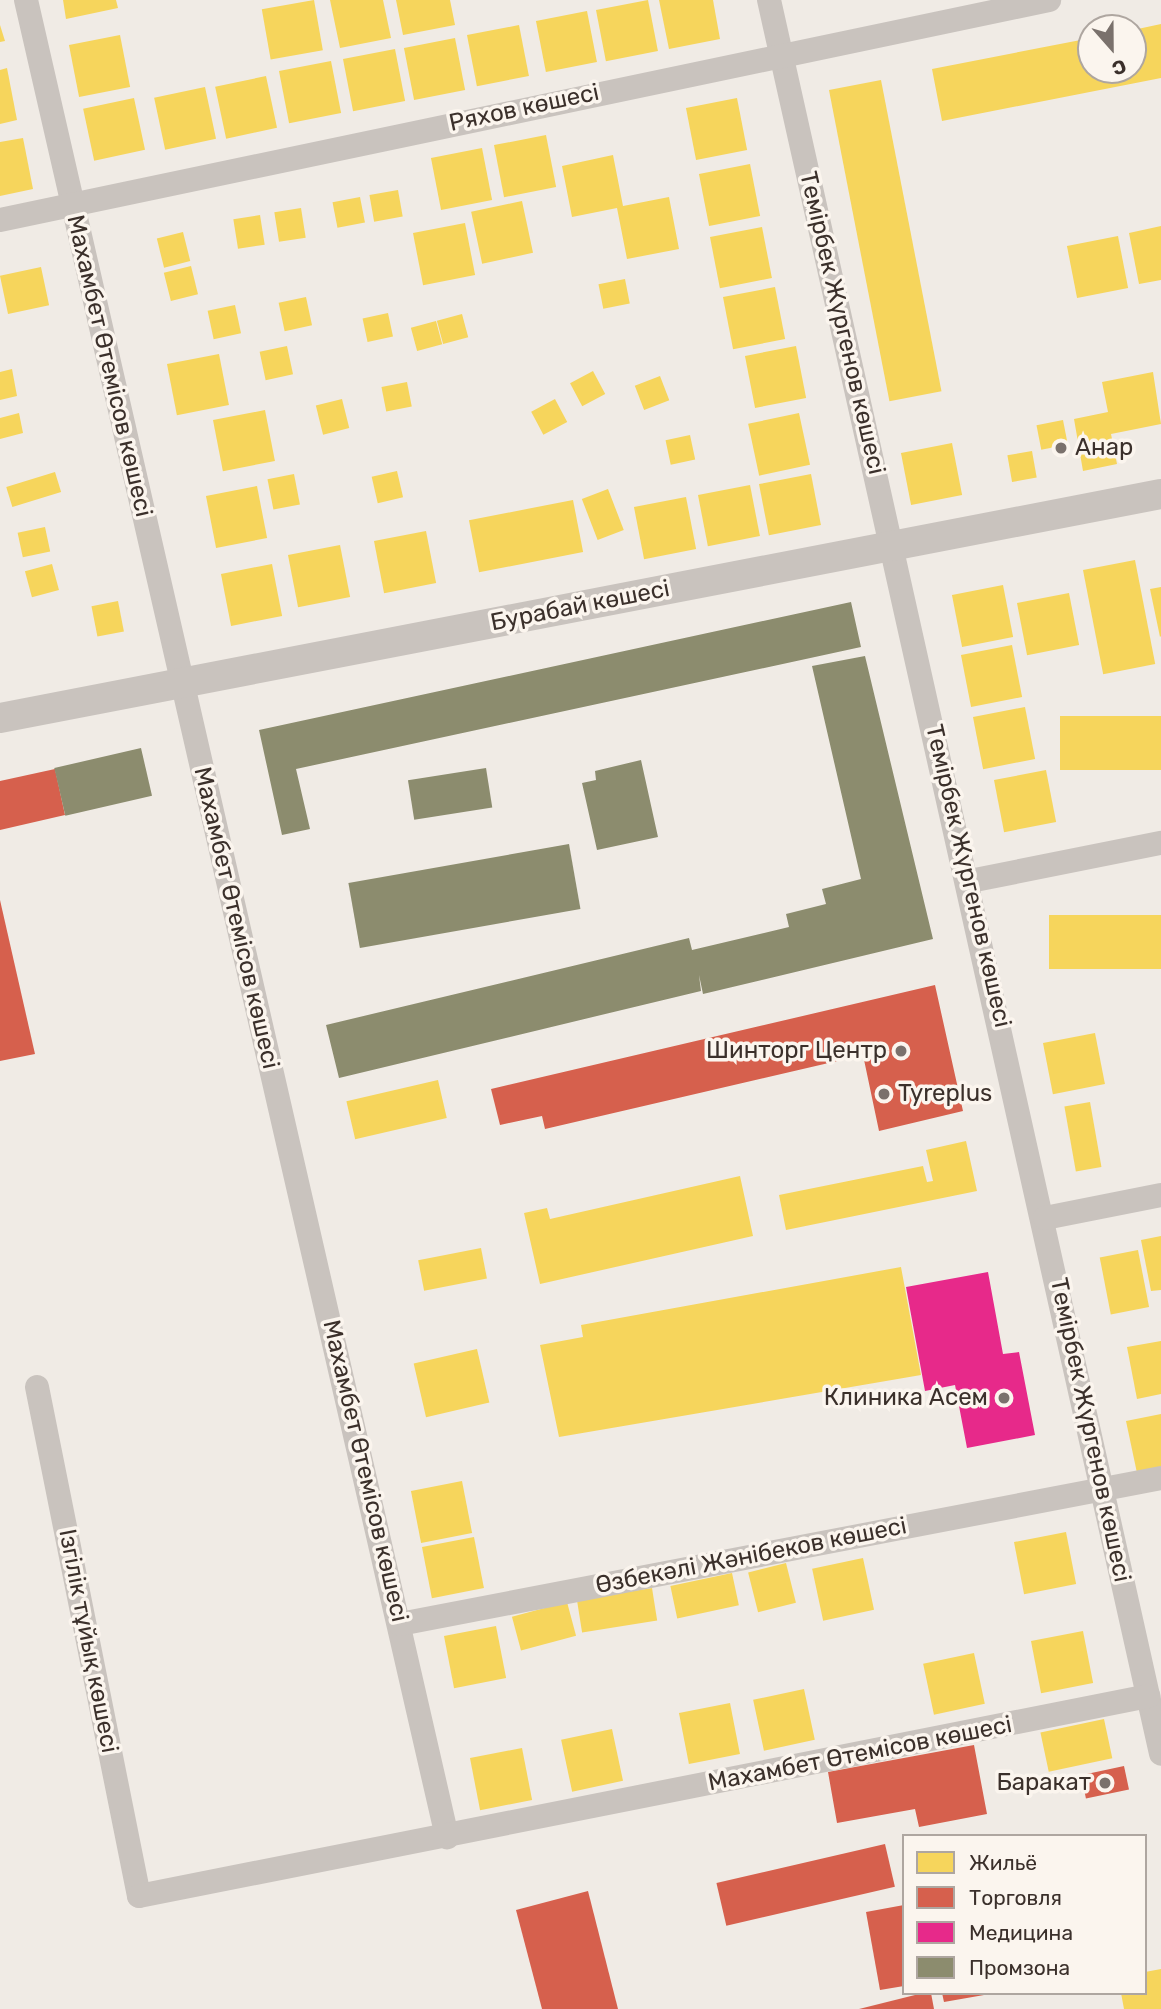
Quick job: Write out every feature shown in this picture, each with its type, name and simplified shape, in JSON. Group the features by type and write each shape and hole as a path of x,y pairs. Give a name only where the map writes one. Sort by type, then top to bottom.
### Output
{"street":[{"name":"Махамбет Өтемісов көшесі","path":"26,0 447,1837"},
{"name":"Темірбек Жүргенов көшесі","path":"769,0 970,881 1161,1754"},
{"name":"Ряхов көшесі","path":"0,220 782,53 1049,0"},
{"name":"Бурабай көшесі","path":"0,718 1161,494"},
{"path":"970,881 1161,843"},
{"path":"1045,1218 1161,1195"},
{"name":"Ізгілік тұйық көшесі","path":"37,1387 139,1896"},
{"name":"Өзбекәлі Жәнібеков көшесі","path":"400,1624 1161,1478"},
{"name":"Махамбет Өтемісов көшесі","path":"139,1896 1148,1696"}],"building: Жильё":[{"path":"63,0 116,0 118,8 66,19"},
{"path":"314,0 323,50 271,59 262,9"},
{"path":"330,0 383,0 391,38 340,48"},
{"path":"396,0 450,0 455,25 403,35"},
{"path":"648,0 658,51 606,61 596,10"},
{"path":"659,0 713,0 720,39 669,49"},
{"path":"587,11 597,62 546,72 536,21"},
{"path":"1161,24 1161,78 1147,81 1147,27"},
{"path":"0,25 5,41 0,42"},
{"path":"519,25 529,76 477,86 467,35"},
{"path":"120,35 130,87 79,97 69,45"},
{"path":"455,38 465,90 414,100 404,48"},
{"path":"1077,41 1077,84 1130,84 942,121 932,69"},
{"path":"395,49 405,101 353,111 343,59"},
{"path":"331,61 341,113 289,123 279,71"},
{"path":"7,68 17,120 0,124 0,70"},
{"path":"266,76 277,128 226,139 215,87"},
{"path":"881,80 941,391 889,401 829,90"},
{"path":"205,87 216,139 165,150 154,98"},
{"path":"134,98 145,150 94,161 83,109"},
{"path":"737,98 747,150 696,160 686,108"},
{"path":"546,135 556,187 504,197 494,145"},
{"path":"23,138 33,189 0,196 0,142"},
{"path":"482,148 492,200 441,210 431,158"},
{"path":"613,155 623,206 669,197 679,249 627,259 617,208 572,217 562,166"},
{"path":"750,164 760,216 709,226 699,174"},
{"path":"398,190 403,217 374,222 369,195"},
{"path":"360,197 365,223 337,228 333,202"},
{"path":"522,201 533,253 482,264 471,212"},
{"path":"301,208 306,238 279,242 274,212"},
{"path":"260,215 265,245 238,249 233,219"},
{"path":"465,223 475,275 423,285 413,233"},
{"path":"1161,226 1161,280 1139,284 1129,233"},
{"path":"762,227 772,278 720,288 710,237"},
{"path":"183,232 190,261 164,268 157,239"},
{"path":"1118,236 1128,288 1077,298 1067,246"},
{"path":"191,266 198,294 171,301 164,273"},
{"path":"41,267 49,305 8,314 0,276"},
{"path":"625,279 630,304 603,309 598,284"},
{"path":"775,287 785,339 733,349 723,297"},
{"path":"306,297 312,325 285,331 279,303"},
{"path":"235,305 241,333 214,339 208,311"},
{"path":"388,313 393,336 368,342 363,318"},
{"path":"462,314 468,337 443,344 437,321"},
{"path":"436,321 442,344 417,351 411,328"},
{"path":"287,346 293,374 266,380 260,352"},
{"path":"796,346 806,398 755,408 745,356"},
{"path":"219,354 229,405 177,415 167,364"},
{"path":"12,369 17,396 0,400 0,372"},
{"path":"593,371 605,394 582,406 570,383"},
{"path":"1153,372 1161,424 1111,434 1117,464 1083,471 1074,419 1108,412 1102,382"},
{"path":"660,376 669,400 644,410 635,386"},
{"path":"407,382 412,407 386,412 381,387"},
{"path":"342,399 349,428 323,435 316,406"},
{"path":"555,399 567,422 543,435 531,412"},
{"path":"265,410 275,461 223,471 213,420"},
{"path":"19,413 23,433 0,439 0,418"},
{"path":"799,413 810,465 759,476 748,424"},
{"path":"1063,420 1068,445 1041,450 1036,425"},
{"path":"690,435 695,459 671,465 666,440"},
{"path":"952,443 962,495 911,505 901,453"},
{"path":"1032,451 1037,478 1012,482 1007,455"},
{"path":"397,471 403,497 378,503 372,477"},
{"path":"55,472 61,492 12,507 6,487"},
{"path":"294,474 300,504 273,510 267,479"},
{"path":"811,474 821,525 769,535 759,484"},
{"path":"750,485 760,536 708,546 698,495"},
{"path":"257,486 267,538 216,548 206,496"},
{"path":"608,489 624,530 598,540 582,499"},
{"path":"686,497 696,549 644,559 634,507"},
{"path":"573,500 583,552 479,572 469,520"},
{"path":"45,527 50,551 23,557 18,533"},
{"path":"426,531 436,583 384,593 374,541"},
{"path":"340,545 350,597 298,607 288,555"},
{"path":"1135,560 1155,664 1103,674 1083,570"},
{"path":"52,564 59,590 32,597 25,571"},
{"path":"272,564 282,616 231,626 221,574"},
{"path":"1003,585 1013,637 962,647 952,595"},
{"path":"1161,587 1161,636 1160,637 1150,589"},
{"path":"1069,593 1079,645 1027,655 1017,603"},
{"path":"118,601 124,631 97,637 91,606"},
{"path":"1012,645 1022,697 971,707 961,655"},
{"path":"1025,707 1035,759 983,769 973,717"},
{"path":"1060,716 1161,716 1161,770 1060,770"},
{"path":"1046,770 1056,822 1004,832 994,780"},
{"path":"1049,915 1161,915 1161,969 1049,969"},
{"path":"1095,1033 1105,1084 1053,1094 1043,1043"},
{"path":"438,1080 447,1118 355,1139 346,1101"},
{"path":"1090,1102 1101,1167 1076,1172 1064,1107"},
{"path":"966,1141 977,1191 786,1230 779,1195 923,1166 927,1182 933,1181 926,1150"},
{"path":"740,1176 753,1236 540,1284 524,1213 547,1208 550,1219"},
{"path":"1161,1236 1161,1290 1151,1291 1141,1240"},
{"path":"481,1248 487,1278 424,1291 418,1260"},
{"path":"1138,1250 1149,1307 1111,1314 1100,1257"},
{"path":"901,1267 921,1375 559,1437 540,1345 583,1337 581,1325"},
{"path":"1161,1341 1161,1394 1137,1399 1127,1347"},
{"path":"477,1349 489,1403 426,1417 414,1364"},
{"path":"1161,1414 1161,1468 1137,1473 1126,1421"},
{"path":"462,1481 472,1533 421,1543 411,1491"},
{"path":"1066,1532 1076,1584 1024,1594 1014,1542"},
{"path":"474,1537 484,1588 432,1598 422,1547"},
{"path":"863,1558 874,1610 823,1621 812,1569"},
{"path":"786,1563 796,1603 758,1612 748,1572"},
{"path":"732,1573 739,1605 677,1618 670,1586"},
{"path":"652,1588 657,1621 582,1632 577,1600"},
{"path":"567,1602 576,1636 521,1651 512,1617"},
{"path":"496,1626 506,1678 454,1688 444,1636"},
{"path":"1083,1631 1093,1683 1041,1693 1031,1641"},
{"path":"974,1653 985,1704 934,1715 923,1664"},
{"path":"804,1689 815,1740 764,1751 753,1700"},
{"path":"730,1703 740,1754 689,1764 679,1713"},
{"path":"1104,1719 1112,1758 1049,1772 1040,1733"},
{"path":"612,1729 623,1781 572,1792 561,1740"},
{"path":"522,1748 532,1800 480,1810 470,1758"},
{"path":"1161,1969 1161,2009 1124,2009 1121,1995 1147,1995 1147,1972"}],"building: Торговля":[{"path":"55,769 65,815 0,830 0,781"},
{"path":"0,900 35,1054 0,1061"},
{"path":"935,985 963,1111 879,1131 863,1055 545,1129 542,1116 500,1125 491,1089"},
{"path":"974,1745 987,1814 919,1827 915,1809 837,1823 828,1772"},
{"name":"Баракат","path":"1124,1766 1129,1789 1086,1799 1081,1775"},
{"path":"885,1844 895,1887 726,1926 716,1883"},
{"path":"588,1891 618,2009 542,2009 516,1910"},
{"path":"902,1905 902,1986 880,1990 866,1912"},
{"path":"915,1995 931,1995 934,2009 859,2009"},
{"path":"942,1995 984,1995 944,2002"}],"building: Медицина":[{"path":"988,1272 1003,1354 1019,1352 1035,1435 967,1448 955,1385 925,1391 906,1287"}],"building: Промзона":[{"path":"851,602 861,647 296,769 310,829 282,835 259,730"},
{"path":"865,656 933,939 703,994 699,975 701,991 339,1078 326,1025 689,938 692,950 789,927 786,914 826,904 822,889 861,879 812,666"},
{"path":"141,748 152,796 65,816 54,768"},
{"path":"641,760 658,837 597,850 582,783 596,780 595,771"},
{"path":"486,768 492,808 414,820 408,780"},
{"path":"569,844 580,909 360,948 348,883"}],"place":[{"name":"Анар","path":"1061,448"},
{"name":"Шинторг Центр","path":"901,1051"},
{"name":"Tyreplus","path":"884,1094"},
{"name":"Клиника Асем","path":"1004,1398"},
{"name":"Баракат","path":"1105,1783"}]}
